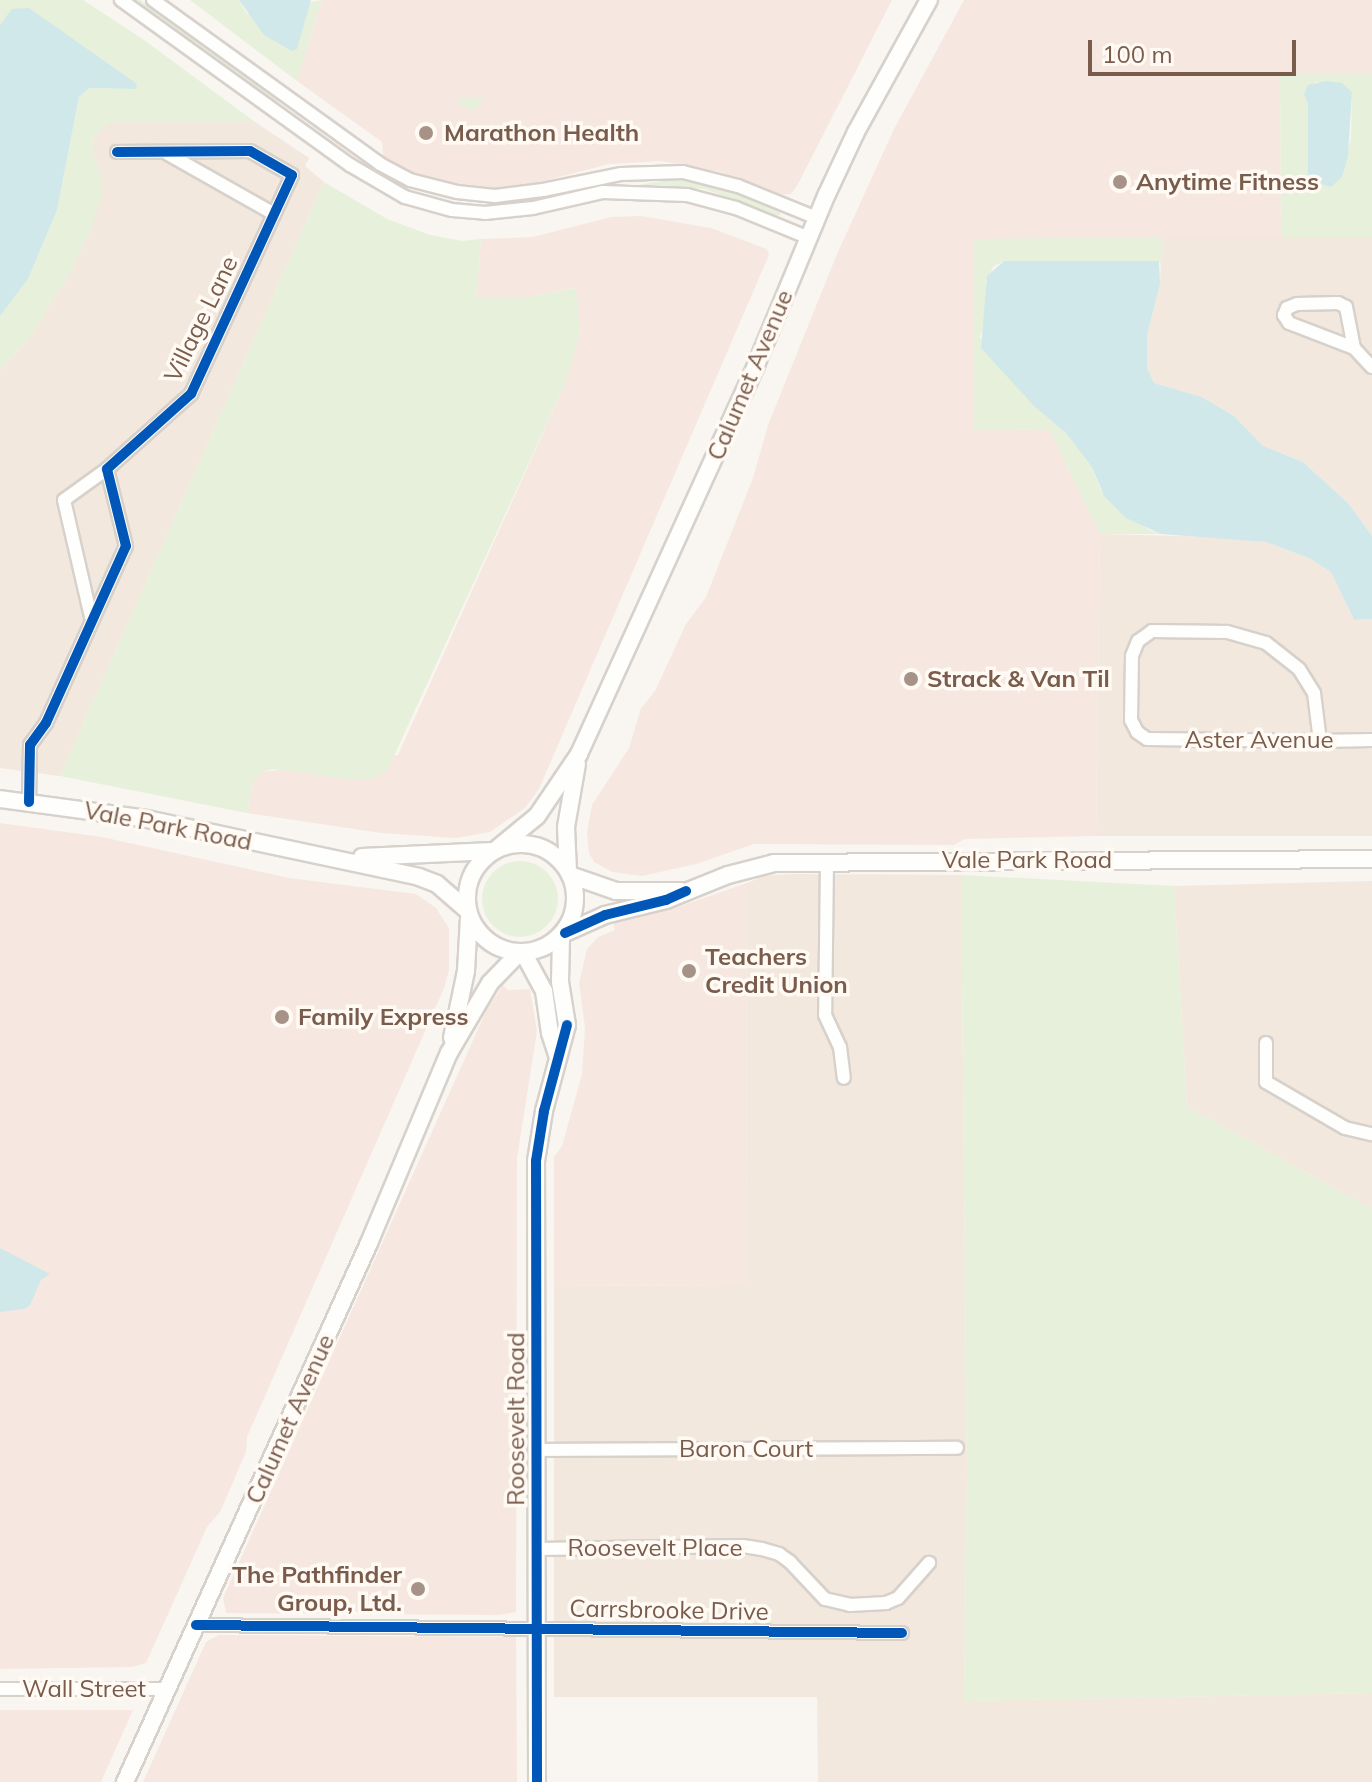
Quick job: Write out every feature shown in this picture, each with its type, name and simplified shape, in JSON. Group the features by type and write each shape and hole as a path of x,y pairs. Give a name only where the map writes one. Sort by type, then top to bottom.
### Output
{"main road":[{"name":"Calumet Avenue","path":"495,850 537,816 579,754 738,407 856,132 929,0"},
{"name":"Calumet Avenue","path":"569,873 566,827 579,754"},
{"name":"Vale Park Road","path":"0,799 147,819 425,878 468,914"},
{"path":"516,844 539,847 551,853 569,873 575,904 563,935 545,948 521,954 492,944 468,914 471,875 495,850 516,844"},
{"name":"Vale Park Road","path":"336,857 495,850"},
{"name":"Vale Park Road","path":"563,935 605,915 666,900 752,868 827,862 1372,859"},
{"name":"Vale Park Road","path":"569,873 616,891 686,891"},
{"name":"Calumet Avenue","path":"449,1053 466,971 468,914"},
{"name":"Roosevelt Road","path":"537,1782 536,1149 567,1025 559,976 563,935"},
{"name":"Calumet Avenue","path":"125,1782 369,1243 449,1053 490,983 521,954"},
{"name":"Roosevelt Road","path":"521,954 547,999 550,1033 558,1058"}],"street":[{"path":"121,0 350,165 405,197 452,210 485,213 533,208 603,192 687,195 736,208 809,238"},
{"path":"153,0 370,157 410,180 457,192 495,196 621,174 683,172 738,186 817,218"},
{"name":"Village Lane","path":"91,617 64,500 107,469 191,394 292,175 250,151 117,152"},
{"name":"Village Lane","path":"167,154 274,214"},
{"path":"1354,348 1346,307 1338,303 1297,304 1287,308 1284,315 1289,323 1354,348 1372,367"},
{"path":"29,802 30,745 46,723 91,617 126,546 107,469"},
{"name":"Aster Avenue","path":"1320,741 1314,693 1299,669 1266,643 1248,635 1212,631 1152,631 1138,641 1132,656 1131,720 1137,732 1147,739 1320,741 1372,740"},
{"path":"827,862 825,1015 840,1047 844,1078"},
{"path":"1266,1043 1266,1082 1345,1128 1372,1134"},
{"name":"Baron Court","path":"536,1450 957,1448"},
{"name":"Roosevelt Place","path":"537,1549 762,1549 790,1562 825,1599 850,1605 886,1603 898,1598 929,1563"},
{"name":"Carrsbrooke Drive","path":"196,1625 902,1633"},
{"name":"Wall Street","path":"0,1689 167,1689"}],"shaded area":[{"path":"322,0 892,0 797,186 791,194 777,195 720,172 661,161 609,164 513,189 464,188 401,170 383,155 382,142 297,81"},
{"path":"964,0 1372,0 1372,73 1280,73 1281,237 975,239 974,430 1049,429 1100,534 1096,836 964,839 954,845 754,844 696,864 642,876 612,872 594,862 589,853 587,832 592,805 629,748 641,708 655,691 686,624 706,597 753,478 768,425 837,254 894,129"},
{"path":"121,119 255,122 309,158 305,166 324,182 60,776 0,768 0,370 27,341 70,273 93,224 99,167 92,154 94,136 109,122"},
{"path":"641,216 711,228 767,249 769,255 539,789 525,808 490,832 456,838 381,833 247,813 253,781 261,772 398,755 565,384 580,333 575,288 528,297 476,297 481,239 533,237 611,217"},
{"path":"1162,237 1372,237 1372,536 1349,504 1303,462 1263,446 1234,416 1202,397 1154,383 1147,368 1147,335 1160,284"},
{"path":"1100,534 1215,537 1266,542 1309,558 1331,572 1354,620 1372,619 1372,836 1096,836"},
{"path":"0,823 102,837 289,878 416,894 436,908 449,928 449,970 444,988 247,1437 246,1452 220,1512 207,1527 146,1663 132,1667 0,1669"},
{"path":"961,875 967,1474 964,1701 1372,1693 1372,1782 818,1782 817,1697 554,1697 554,1286 746,1285 747,883 764,876"},
{"path":"1372,881 1372,1209 1187,1107 1174,886"},
{"path":"747,883 746,1285 554,1286 554,1157 562,1146 582,1074 585,1027 579,983 587,949 598,937 615,930 613,921 678,907"},
{"path":"503,985 508,990 530,989 537,1031 517,1158 516,1612 499,1615 226,1613 223,1598 487,1009"},
{"path":"219,1635 516,1637 517,1782 143,1782 206,1642"},
{"path":"0,1710 133,1710 101,1782 0,1782"}],"green space":[{"path":"0,0 83,0 144,40 255,122 109,122 94,137 92,154 99,167 103,190 93,224 70,273 27,341 0,370 0,316 28,279 57,210 79,97 89,88 135,89 0,25"},
{"path":"130,0 140,0 282,103 262,96"},
{"path":"190,0 239,0 247,14 322,0 297,81"},
{"path":"1280,73 1372,73 1372,237 1281,237","holes":["1315,82 1342,83 1352,92 1351,138 1342,177 1308,142 1308,104"]},
{"path":"482,97 483,102 474,110 456,103 459,99"},
{"path":"676,179 716,186 778,210 781,215 774,216 705,189 632,186"},
{"path":"324,182 387,219 430,235 462,241 481,239 476,297 528,297 576,288 580,333 565,384 387,771 372,779 354,780 273,769 261,772 253,781 247,813 60,776"},
{"path":"1162,237 1162,266 1159,261 1004,261 994,266 986,281 986,320 980,337 1065,432 1092,467 1101,491 1149,530 1161,534 1100,534 1049,429 974,430 974,239"},
{"path":"520,861 534,864 547,872 555,885 558,899 555,913 547,926 534,934 520,937 506,934 493,926 485,913 482,899 485,885 493,872 506,864"},
{"path":"961,875 1174,886 1187,1107 1372,1209 1372,1693 964,1701 967,1474"}],"water":[{"path":"239,0 311,0 297,49 292,51 264,35"},
{"path":"29,8 137,84 136,89 89,88 79,97 57,210 28,279 0,316 0,25 12,9"},
{"path":"1325,81 1342,83 1352,92 1348,156 1342,177 1331,187 1317,183 1308,174 1308,104 1304,94 1308,85"},
{"path":"1004,261 1159,261 1160,284 1147,335 1147,368 1154,383 1202,397 1234,416 1263,446 1303,462 1349,504 1372,536 1372,619 1354,620 1331,572 1309,558 1266,542 1161,534 1126,518 1104,496 1092,467 1065,432 1034,406 981,348 987,276"},
{"path":"0,1248 50,1274 41,1280 30,1305 24,1309 0,1312"}],"cycle path":[{"path":"29,802 30,745 46,723 126,546 107,469 191,394 292,175 250,151 117,152"},
{"path":"565,933 605,915 666,900 686,891"},
{"path":"537,1782 536,1161 544,1111 567,1025"},
{"path":"196,1625 902,1633"}],"place":[{"name":"Marathon Health","path":"426,133"},
{"name":"Anytime Fitness","path":"1120,182"},
{"name":"Strack & Van Til","path":"911,679"},
{"name":"Teachers Credit Union","path":"689,971"},
{"name":"Family Express","path":"282,1017"},
{"name":"The Pathfinder Group, Ltd.","path":"418,1589"}]}
